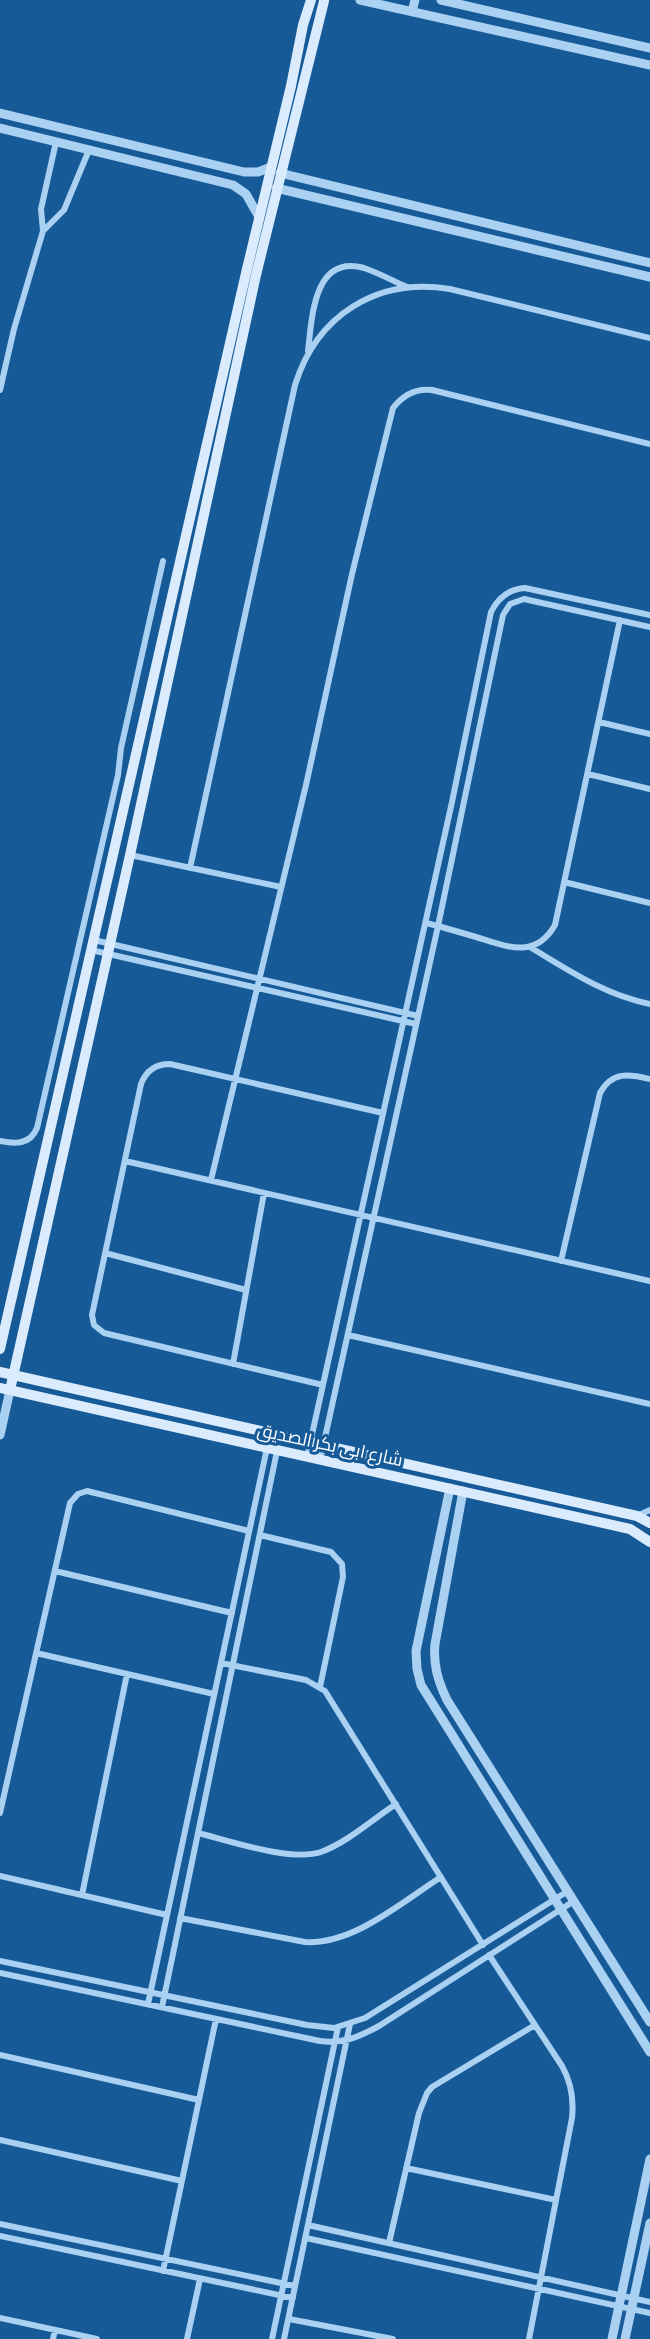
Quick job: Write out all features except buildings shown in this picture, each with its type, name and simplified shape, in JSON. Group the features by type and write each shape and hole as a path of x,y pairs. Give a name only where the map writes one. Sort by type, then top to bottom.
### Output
{"main road":[{"path":"0,1349 92,945 251,274 276,188 276,170 291,86 303,25 311,0"},
{"path":"5,1389 14,1375 130,855 251,274 259,217 303,89 324,0"},
{"path":"291,86 303,89"},
{"name":"شارع ابى بكر الصديق","path":"0,1372 637,1516 650,1523"},
{"name":"شارع ابى بكر الصديق","path":"5,1389 630,1529 650,1542"}],"street":[{"path":"360,0 650,65"},
{"path":"412,12 415,0"},
{"path":"441,0 650,48"},
{"path":"0,113 237,170 258,172 276,170 650,263"},
{"path":"0,128 233,185 246,194 259,217"},
{"path":"44,231 40,209 56,142"},
{"path":"0,390 14,328 44,231 64,210 89,150"},
{"path":"233,185 237,170"},
{"path":"276,188 650,277"},
{"path":"307,356 316,294 331,274 344,268 357,267 408,287"},
{"path":"190,868 295,385 307,356 326,328 346,311 382,292 408,287 435,287 650,338"},
{"path":"211,1180 390,415 397,403 414,392 432,390 650,444"},
{"path":"0,1141 13,1144 22,1143 33,1136 37,1128 118,775 123,738 164,561"},
{"path":"307,1457 426,922 490,619 498,600 513,590 531,588 650,615"},
{"path":"320,1460 438,926 504,611 514,601 525,599 650,627"},
{"path":"426,922 510,948 530,946 542,940 555,925 620,620"},
{"path":"599,722 650,734"},
{"path":"588,774 650,789"},
{"path":"130,855 281,887"},
{"path":"564,882 650,903"},
{"path":"92,945 257,988 416,1024"},
{"path":"92,945 418,1016"},
{"path":"530,946 591,984 650,1004"},
{"path":"323,1385 104,1333 96,1329 92,1322 92,1315 141,1084 150,1069 170,1064 384,1113"},
{"path":"561,1261 600,1093 607,1083 621,1074 650,1079"},
{"path":"125,1161 650,1281"},
{"path":"233,1364 264,1193"},
{"path":"105,1253 246,1290"},
{"path":"348,1335 650,1404"},
{"path":"0,1435 5,1389"},
{"path":"148,2004 249,1531 272,1449"},
{"path":"162,2007 260,1535 272,1449"},
{"path":"450,1488 416,1652 418,1677 424,1692 650,2052"},
{"path":"463,1491 435,1644 436,1672 447,1700 650,2022"},
{"path":"0,1813 70,1503 75,1496 84,1492 249,1531"},
{"path":"637,1516 650,1510"},
{"path":"260,1535 331,1552 342,1564 343,1577 320,1687"},
{"path":"55,1571 232,1613"},
{"path":"36,1653 214,1694"},
{"path":"221,1662 306,1680 320,1687 331,1698 483,1945"},
{"path":"82,1895 128,1674"},
{"path":"198,1833 289,1855 311,1855 342,1841 396,1804"},
{"path":"0,1876 167,1915"},
{"path":"180,1918 286,1939 324,1942 350,1935 441,1877"},
{"path":"0,1961 307,2025 338,2027 365,2018 568,1891"},
{"path":"0,1973 320,2041 347,2041 379,2026 574,1901"},
{"path":"489,1955 566,2073 573,2099 572,2118 529,2339"},
{"path":"163,2271 216,2019"},
{"path":"284,2339 350,2024"},
{"path":"389,2243 419,2113 427,2093 432,2087 535,2025"},
{"path":"272,2339 338,2027"},
{"path":"0,2055 200,2100"},
{"path":"0,2140 182,2181"},
{"path":"612,2339 650,2159"},
{"path":"406,2168 556,2200"},
{"path":"625,2339 650,2223"},
{"path":"0,2224 296,2286"},
{"path":"308,2225 650,2302"},
{"path":"0,2236 293,2298"},
{"path":"306,2238 650,2313"},
{"path":"187,2339 200,2279"},
{"path":"0,2318 97,2339"},
{"path":"289,2319 365,2336 393,2339"},
{"path":"53,2339 55,2330"}]}
